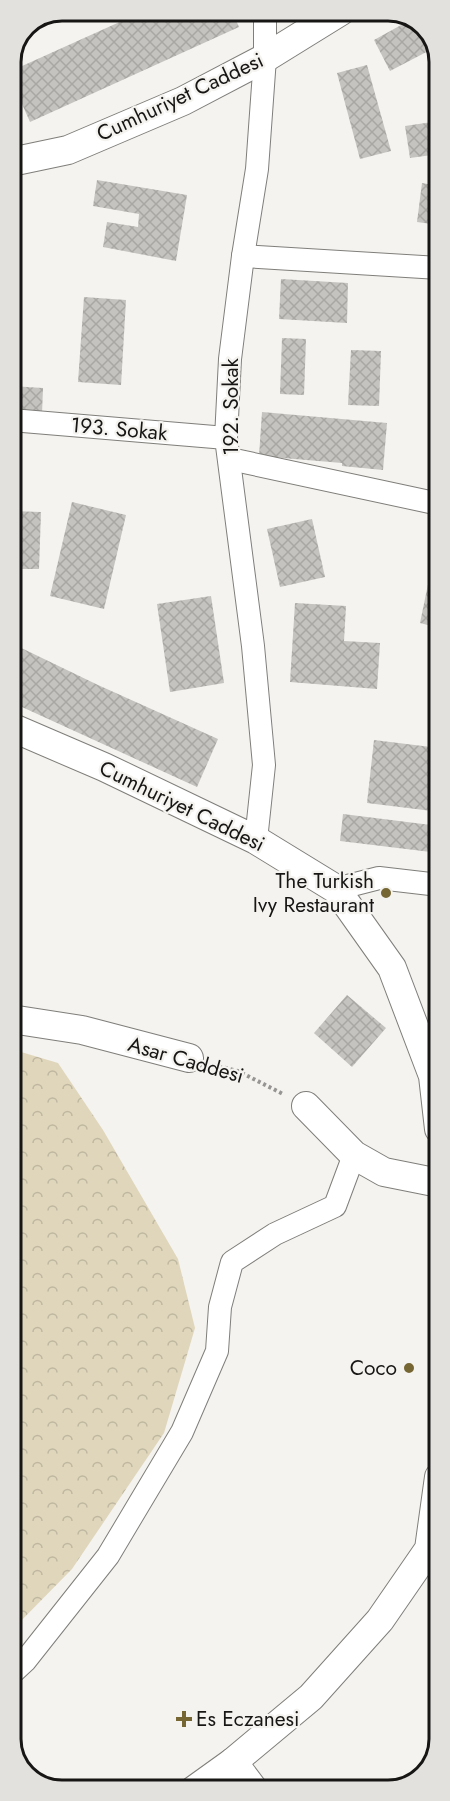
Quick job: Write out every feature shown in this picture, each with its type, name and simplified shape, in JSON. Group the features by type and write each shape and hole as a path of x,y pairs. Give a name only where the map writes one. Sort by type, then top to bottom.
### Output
{"street":[{"name":"192. Sokak","path":"256,840 264,765 253,646 228,448 230,359 257,169 265,58 265,21"},
{"name":"Cumhuriyet Caddesi","path":"21,160 68,150 183,101 265,58 325,21"},
{"path":"243,256 429,267"},
{"name":"193. Sokak","path":"21,421 228,448 429,501"},
{"name":"Cumhuriyet Caddesi","path":"21,731 104,767 256,840 336,889 393,968 429,1065"},
{"path":"336,889 379,878 429,884"},
{"name":"Asar Caddesi","path":"21,1020 82,1030 189,1058"},
{"path":"306,1106 354,1155 384,1172 429,1181"},
{"path":"21,1664 108,1556 182,1432 217,1351 220,1306 232,1262 275,1234 335,1206 354,1155"},
{"path":"208,1780 311,1697 380,1620 429,1549"},
{"path":"233,1762 246,1780"}],"path":[{"name":"Asar Caddesi","path":"189,1058 238,1071 306,1106"}],"green space":[{"path":"21,1052 58,1063 103,1130 178,1259 195,1328 164,1433 72,1569 21,1621"}],"building":[{"path":"122,21 236,21 239,27 30,122 21,102 21,66"},
{"path":"403,24 419,35 427,52 390,71 374,40"},
{"path":"367,65 391,151 360,159 337,73"},
{"path":"429,122 429,155 410,158 405,126"},
{"path":"97,180 187,195 176,261 103,247 107,222 138,227 139,214 93,206"},
{"path":"422,183 429,184 429,224 417,222"},
{"path":"281,279 348,283 347,323 279,319"},
{"path":"84,297 126,300 121,385 78,382"},
{"path":"282,338 306,339 304,395 280,394"},
{"path":"351,350 381,351 379,406 348,405"},
{"path":"21,387 43,388 42,414 21,413"},
{"path":"262,412 387,423 383,470 342,466 342,463 259,456"},
{"path":"72,502 126,515 104,609 50,596"},
{"path":"21,511 41,512 39,569 21,569"},
{"path":"312,519 325,577 280,587 267,529"},
{"path":"429,580 429,625 420,623"},
{"path":"211,596 224,683 170,692 157,604"},
{"path":"295,603 346,606 344,641 380,643 377,689 290,682"},
{"path":"21,648 218,739 197,787 21,707"},
{"path":"374,740 429,747 429,811 367,803"},
{"path":"343,814 429,825 429,852 340,841"},
{"path":"347,995 386,1028 352,1067 314,1033"}],"place":[{"name":"The Turkish Ivy Restaurant","path":"386,893"},
{"name":"Coco","path":"409,1368"},
{"name":"Es Eczanesi","path":"184,1719"}]}
